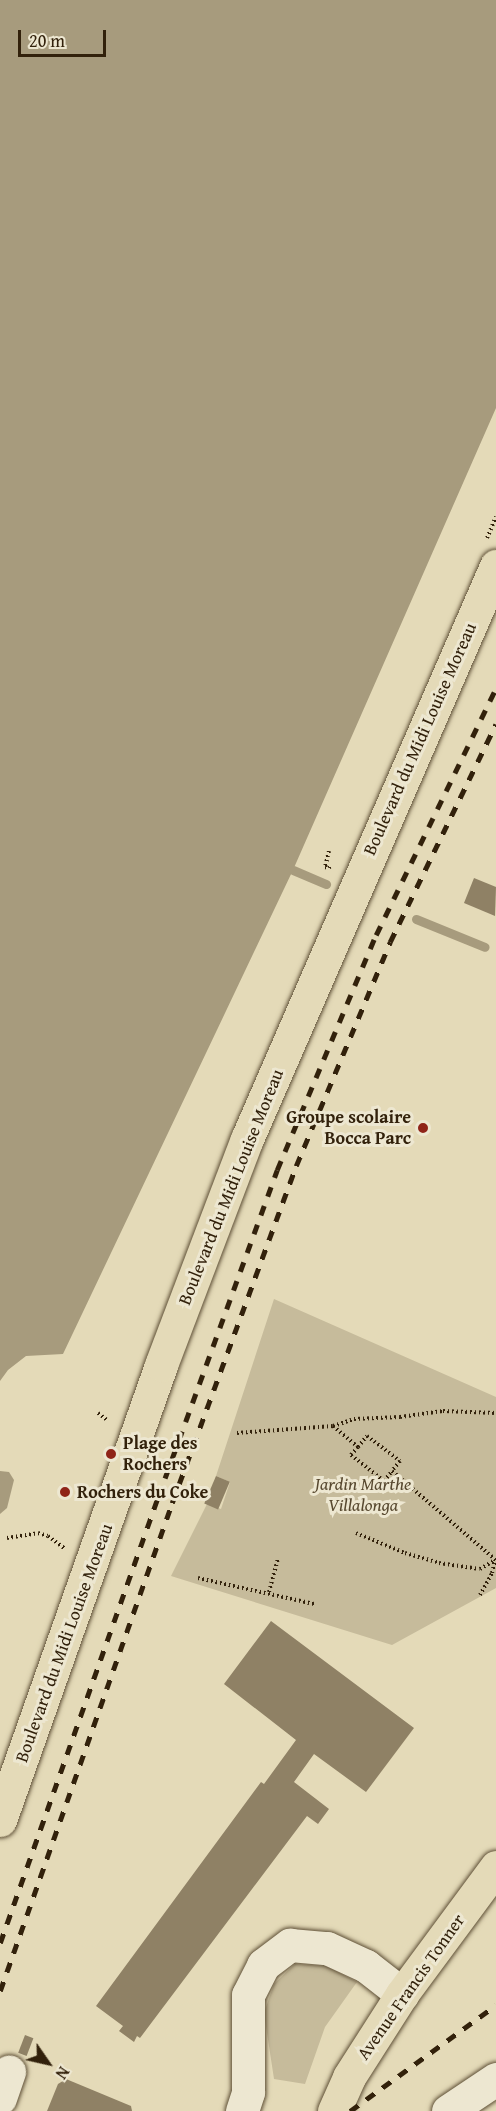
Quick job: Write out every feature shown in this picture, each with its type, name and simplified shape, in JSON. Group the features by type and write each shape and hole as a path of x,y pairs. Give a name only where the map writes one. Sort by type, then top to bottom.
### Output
{"main road":[{"name":"Boulevard du Midi Louise Moreau","path":"0,1821 161,1365 247,1139 493,582"},
{"name":"Avenue Francis Tonner","path":"334,2111 349,2077 402,1994 496,1867"}],"street":[{"path":"242,2111 248,2092 248,1995 263,1965 290,1945 327,1948 366,1966 402,1994"},
{"path":"448,2111 496,2079"}],"path":[{"path":"329,851 325,867 329,868 333,860"},
{"path":"237,1433 333,1426 354,1419 443,1411 496,1413"},
{"path":"98,1413 108,1420"},
{"path":"333,1426 358,1447"},
{"path":"367,1436 400,1461 392,1471 384,1481 351,1455 367,1436"},
{"path":"392,1471 496,1560"},
{"path":"7,1538 38,1533 48,1536 58,1544"},
{"path":"356,1533 405,1553 439,1563 480,1569 496,1560"},
{"path":"269,1592 278,1558"},
{"path":"480,1595 496,1560"},
{"path":"198,1578 269,1592 314,1604"}],"green space":[{"name":"Jardin Marthe Villalonga","path":"274,1299 496,1397 496,1588 392,1645 171,1576 207,1504 221,1509 230,1482 216,1476"},
{"path":"295,1964 326,1966 357,1982 325,2027 305,2084 274,2079 264,2013 274,1984"}],"shaded area":[{"path":"0,0 496,0 496,408 293,870 63,1354 26,1356 8,1370 0,1381"},
{"path":"0,1471 9,1472 14,1480 7,1508 0,1514"}],"building":[{"path":"474,878 496,887 495,916 464,903"},
{"path":"216,1476 230,1482 218,1509 204,1504"},
{"path":"271,1621 414,1728 366,1792 314,1754 294,1782 329,1809 318,1824 307,1816 140,2038 137,2036 134,2042 119,2031 123,2026 96,2006 261,1782 264,1784 296,1740 224,1684"},
{"path":"25,2035 33,2038 27,2056 18,2053"},
{"path":"66,2079 131,2106 132,2111 47,2111 58,2084"}],"waterway":[{"path":"293,870 326,884"},
{"path":"416,919 485,947"}],"railway":[{"path":"0,1943 277,1170 376,935 496,688"},
{"path":"0,1991 172,1503 296,1166 390,942 496,724"},
{"path":"350,2111 496,2005"}],"place":[{"name":"Groupe scolaire Bocca Parc","path":"423,1128"},
{"name":"Plage des Rochers","path":"111,1454"},
{"name":"Rochers du Coke","path":"65,1492"}]}
